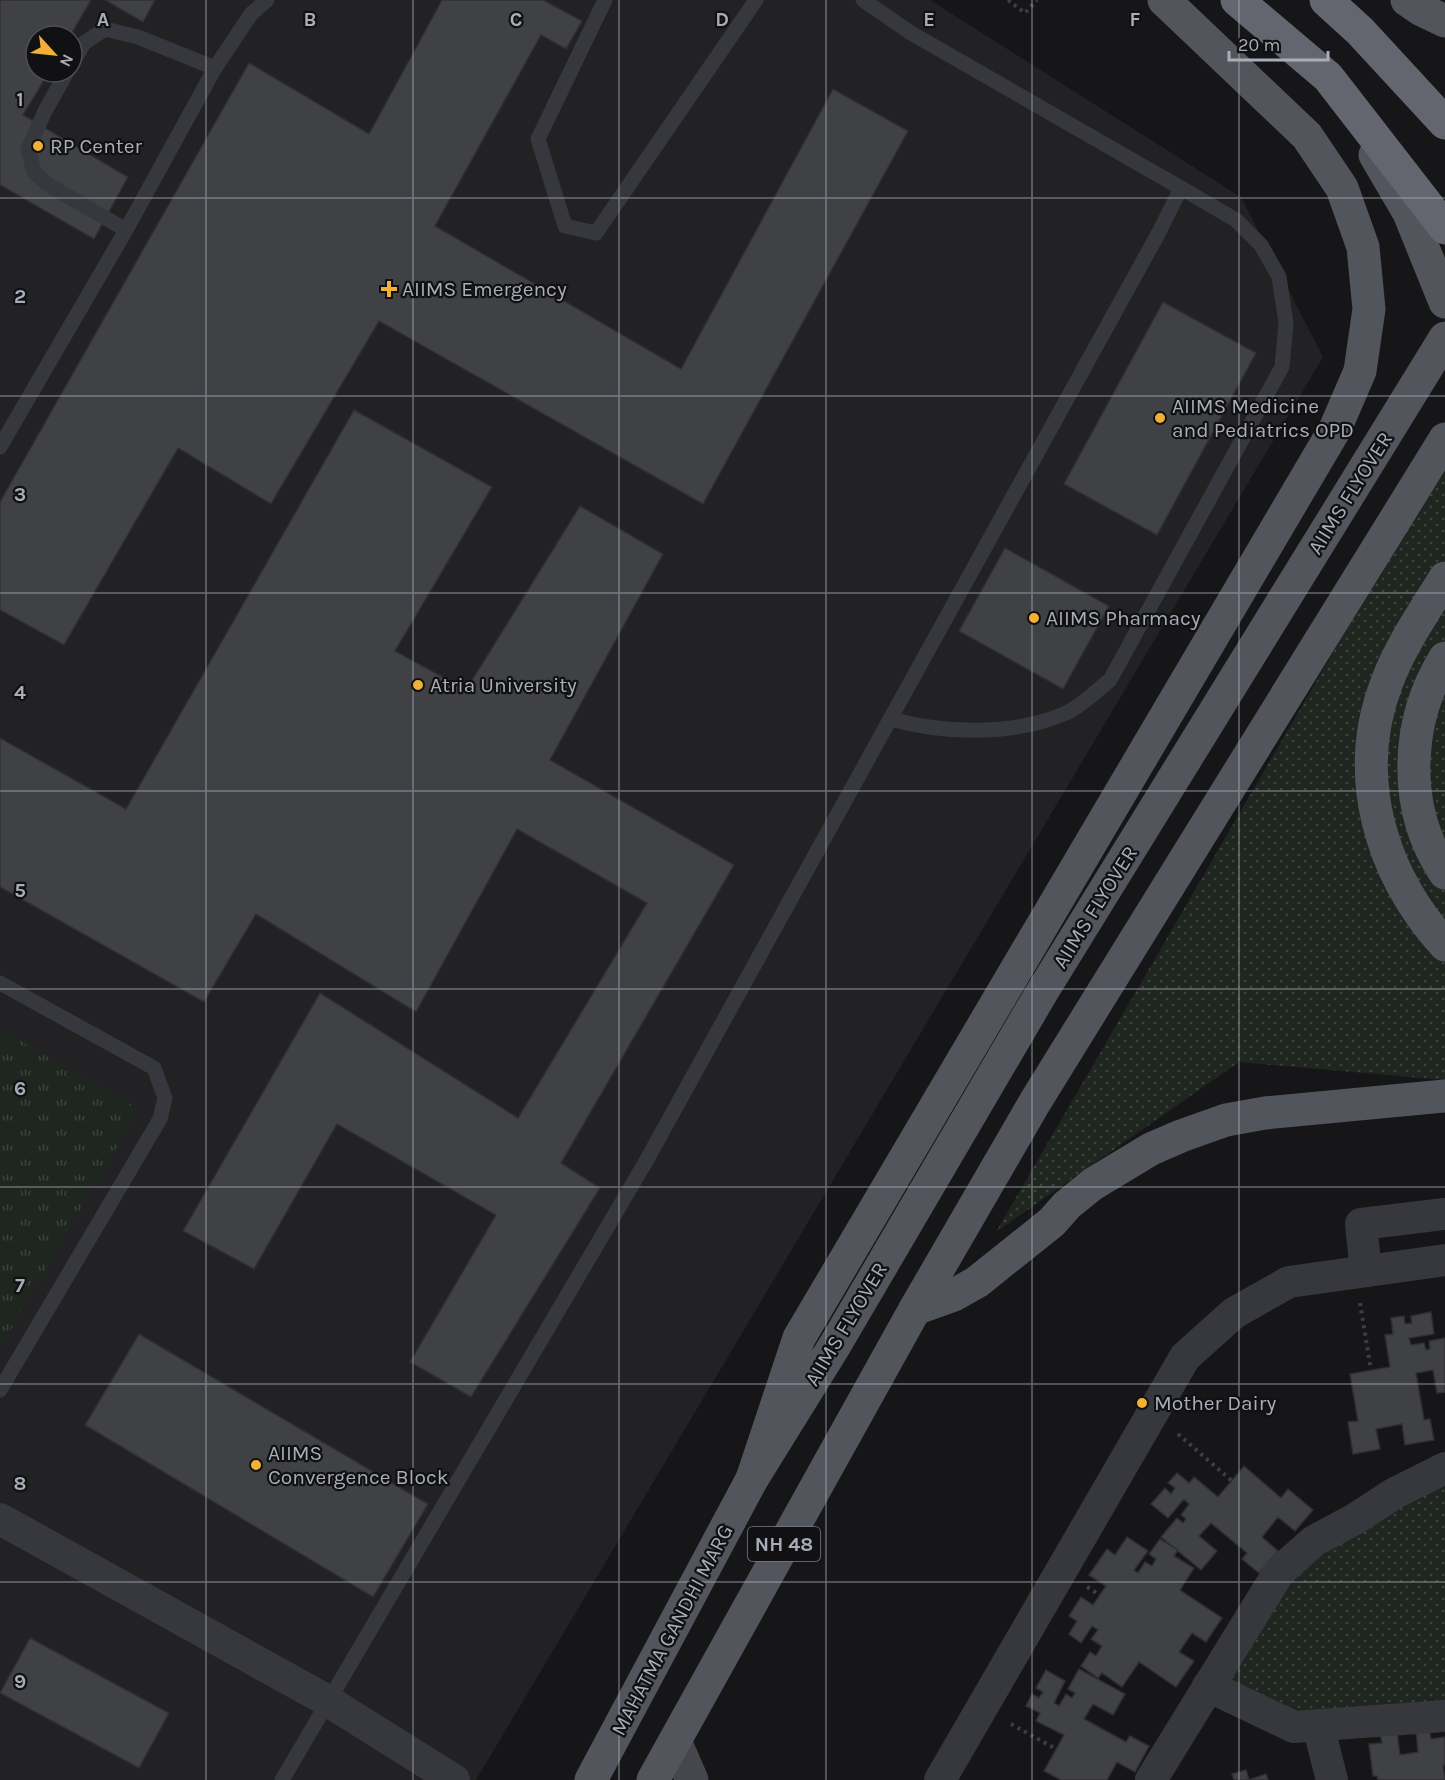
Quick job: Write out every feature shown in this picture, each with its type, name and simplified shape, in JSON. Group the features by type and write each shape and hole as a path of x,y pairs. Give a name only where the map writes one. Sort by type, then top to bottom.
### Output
{"highway":[{"path":"1237,0 1328,77 1445,228"},
{"path":"1326,0 1360,31 1445,123"}],"main road":[{"path":"752,1479 799,1338 1335,429 1360,371 1369,309 1364,257 1363,247 1342,188 1307,136 1164,0"},
{"path":"1407,0 1419,9 1445,21"},
{"path":"1328,77 1409,213 1445,302"},
{"name":"AIIMS FLYOVER","path":"752,1479 835,1345 1042,992 1445,338"},
{"path":"915,1309 1035,1102 1445,439"},
{"path":"1445,578 1402,649 1386,684 1378,711 1372,768 1373,797 1378,825 1390,861 1411,903 1445,945"},
{"path":"1445,658 1429,688 1418,720 1413,771 1421,820 1429,844 1445,873"},
{"path":"915,1309 954,1295 977,1282 1052,1222 1067,1205 1093,1184 1151,1149 1181,1136 1226,1120 1265,1113 1445,1096"},
{"name":"NH 48","path":"653,1780 915,1309"},
{"name":"MAHATMA GANDHI MARG","path":"591,1780 752,1479"}],"street":[{"path":"1361,1271 1360,1224 1445,1214"},
{"path":"940,1780 1185,1357 1234,1312 1289,1282 1445,1260"},
{"path":"1151,1780 1279,1572 1314,1541 1355,1519 1395,1493 1445,1468"},
{"path":"0,1519 328,1701 454,1780"},
{"path":"1208,1686 1294,1727 1445,1716"},
{"path":"1318,1725 1332,1780"},
{"path":"675,1741 692,1780"}],"lane":[{"path":"0,447 126,230 215,68 250,14 267,0"},
{"path":"605,0 538,139 565,226 596,233 756,0"},
{"path":"863,0 911,33 1236,220 1261,245 1279,277 1286,323 1282,367 1110,680 1069,712 1035,724 970,731 913,725 891,719"},
{"path":"84,43 105,29 138,37 215,68"},
{"path":"60,84 28,149 34,172 47,184 126,230"},
{"path":"282,1780 645,1163 1158,234 1181,188"},
{"path":"0,983 154,1068 165,1098 160,1119 0,1390"}],"path":[{"path":"1008,0 1025,13 1037,0"},
{"path":"1361,1271 1371,1370"},
{"path":"1151,1414 1232,1481"},
{"path":"982,1707 1056,1749"}],"shaded area":[{"path":"0,0 930,0 1241,197 1323,357 476,1780 0,1780"}],"green space":[{"path":"1445,460 1445,1080 1239,1062 996,1232"},
{"path":"0,1029 139,1109 0,1348"},
{"path":"1445,1481 1445,1701 1295,1714 1229,1682 1290,1581 1325,1553"}],"building":[{"name":"RP Center","path":"0,0 91,0 77,24 24,24 24,84 42,84 23,115 128,177 94,239 0,185"},
{"path":"105,0 155,0 143,22"},
{"path":"442,0 543,0 582,21 566,49 541,35 435,226 681,369 833,89 908,131 703,504 379,321 271,504 178,448 64,645 0,610 0,502 249,63 369,134"},
{"name":"AIIMS Medicine and Pediatrics OPD","path":"1163,302 1256,353 1157,535 1064,484"},
{"path":"354,410 492,487 395,651 466,690 580,506 663,554 550,760 734,865 561,1163 600,1188 471,1397 410,1362 496,1215 337,1124 254,1269 183,1231 320,993 518,1118 647,903 517,829 416,1012 256,914 204,1002 0,887 0,738 126,809"},
{"name":"AIIMS Pharmacy","path":"1005,548 1109,606 1063,689 959,631"},
{"path":"1431,1312 1434,1334 1409,1338 1411,1345 1424,1343 1426,1350 1430,1349 1429,1341 1445,1338 1445,1392 1437,1393 1433,1370 1416,1373 1424,1420 1430,1419 1434,1440 1405,1445 1402,1424 1376,1429 1380,1449 1353,1454 1348,1422 1358,1421 1350,1374 1390,1367 1385,1335 1393,1334 1391,1318 1404,1316 1405,1324 1412,1323 1411,1316"},
{"name":"AIIMS Convergence Block","path":"139,1334 428,1504 373,1597 85,1425"},
{"path":"1244,1466 1281,1498 1288,1489 1313,1510 1295,1531 1278,1517 1262,1537 1278,1551 1259,1573 1242,1559 1247,1553 1211,1523 1199,1536 1217,1551 1201,1570 1161,1537 1177,1518 1183,1523 1186,1519 1181,1515 1189,1504 1184,1499 1168,1518 1151,1504 1165,1488 1171,1494 1175,1488 1168,1483 1177,1473 1189,1483 1194,1477 1218,1497"},
{"path":"1127,1537 1148,1551 1134,1570 1138,1573 1145,1562 1152,1566 1156,1559 1149,1554 1160,1539 1178,1550 1174,1556 1194,1568 1180,1590 1222,1618 1206,1642 1192,1633 1179,1652 1194,1661 1176,1687 1139,1662 1122,1687 1102,1673 1098,1678 1081,1666 1090,1652 1096,1656 1102,1646 1091,1639 1098,1630 1092,1626 1081,1643 1069,1634 1077,1621 1069,1616 1081,1597 1093,1605 1106,1586 1089,1575 1107,1549 1115,1555"},
{"path":"30,1638 169,1713 139,1768 0,1693"},
{"path":"1079,1669 1125,1694 1113,1715 1093,1704 1084,1719 1126,1742 1130,1736 1149,1746 1135,1772 1117,1762 1107,1780 1061,1780 1044,1771 1064,1735 1036,1721 1040,1713 1026,1706 1032,1694 1039,1698 1043,1692 1036,1688 1046,1670 1065,1681 1054,1703 1059,1706 1066,1694 1072,1698 1075,1693 1068,1689"},
{"path":"1429,1728 1431,1739 1445,1737 1445,1765 1443,1765 1445,1780 1378,1780 1377,1776 1373,1776 1369,1744 1382,1743 1380,1733 1397,1731 1400,1755 1418,1752 1416,1730"},
{"path":"1246,1770 1249,1780 1234,1780 1232,1774"},
{"path":"1266,1774 1268,1780 1249,1780"}],"place":[{"name":"RP Center","path":"38,146"},
{"name":"AIIMS Emergency","path":"389,289"},
{"name":"AIIMS Medicine and Pediatrics OPD","path":"1160,418"},
{"name":"AIIMS Pharmacy","path":"1034,618"},
{"name":"Atria University","path":"418,685"},
{"name":"Mother Dairy","path":"1142,1403"},
{"name":"AIIMS Convergence Block","path":"256,1465"}]}
